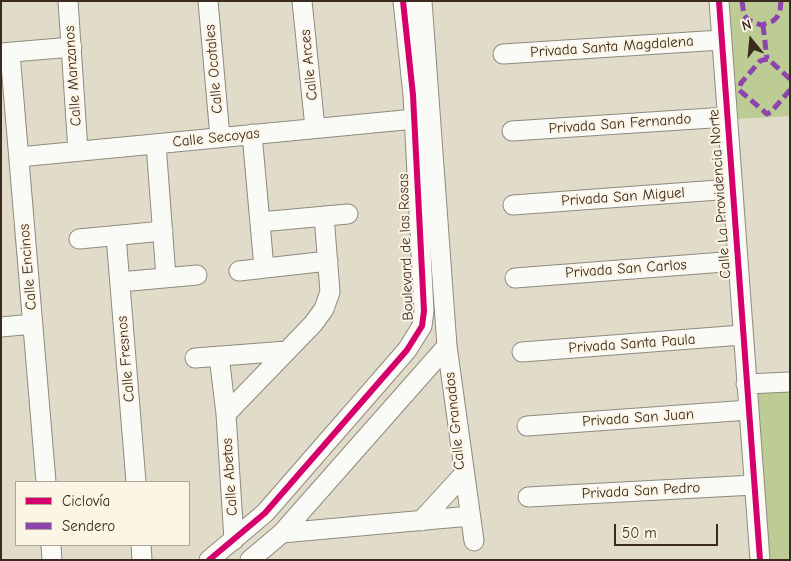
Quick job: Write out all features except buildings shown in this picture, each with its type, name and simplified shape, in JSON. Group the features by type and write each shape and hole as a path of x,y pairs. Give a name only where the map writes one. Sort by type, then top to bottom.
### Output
{"street":[{"name":"Calle Manzanos","path":"68,1 78,151"},
{"name":"Calle Ocotales","path":"208,1 220,138"},
{"name":"Calle Arces","path":"302,1 315,128"},
{"name":"Boulevard de las Rosas","path":"403,1 413,95 423,118 447,346"},
{"name":"Boulevard de las Rosas","path":"209,560 265,513 416,339 422,326 424,311 422,1"},
{"name":"Calle La Providencia Norte","path":"719,1 760,560"},
{"name":"Privada Santa Magdalena","path":"503,54 721,40"},
{"path":"6,53 72,47"},
{"name":"Calle Encinos","path":"6,53 18,157 46,481"},
{"name":"Privada San Fernando","path":"512,131 727,117"},
{"name":"Calle Secoyas","path":"18,157 423,118"},
{"path":"252,134 264,268"},
{"path":"156,144 166,277"},
{"name":"Privada San Miguel","path":"513,205 732,189"},
{"path":"260,222 348,214"},
{"path":"226,414 313,324 324,309 330,292 324,216"},
{"path":"79,239 163,231"},
{"name":"Calle Fresnos","path":"116,236 136,481"},
{"path":"239,271 328,261"},
{"name":"Privada San Carlos","path":"516,278 737,261"},
{"path":"120,282 197,275"},
{"path":"1,327 33,324"},
{"name":"Privada Santa Paula","path":"522,352 742,335"},
{"path":"250,560 282,533 447,346"},
{"name":"Calle Granados","path":"421,521 464,474 447,346"},
{"path":"195,358 286,351"},
{"name":"Calle Abetos","path":"219,356 226,414 234,540"},
{"path":"746,384 790,382"},
{"name":"Privada San Juan","path":"527,426 749,410"},
{"path":"464,474 474,541"},
{"name":"Privada San Pedro","path":"528,497 754,485"},
{"path":"282,533 470,516"},
{"path":"51,546 52,560"},
{"path":"141,546 142,560"}],"green space":[{"path":"728,1 790,1 790,116 736,119"},
{"path":"790,390 790,560 768,560 756,394 761,391"}],"marked path":[{"path":"742,1 744,15 748,20 761,25 773,21 777,17 781,1"},
{"path":"763,25 767,59"},
{"path":"790,79 768,59 763,60 741,83 739,90 767,114 771,112 790,90"}],"cycle path":[{"path":"209,560 265,513 407,350 422,326 424,311 413,95 403,1"},
{"path":"719,1 760,560"}]}
